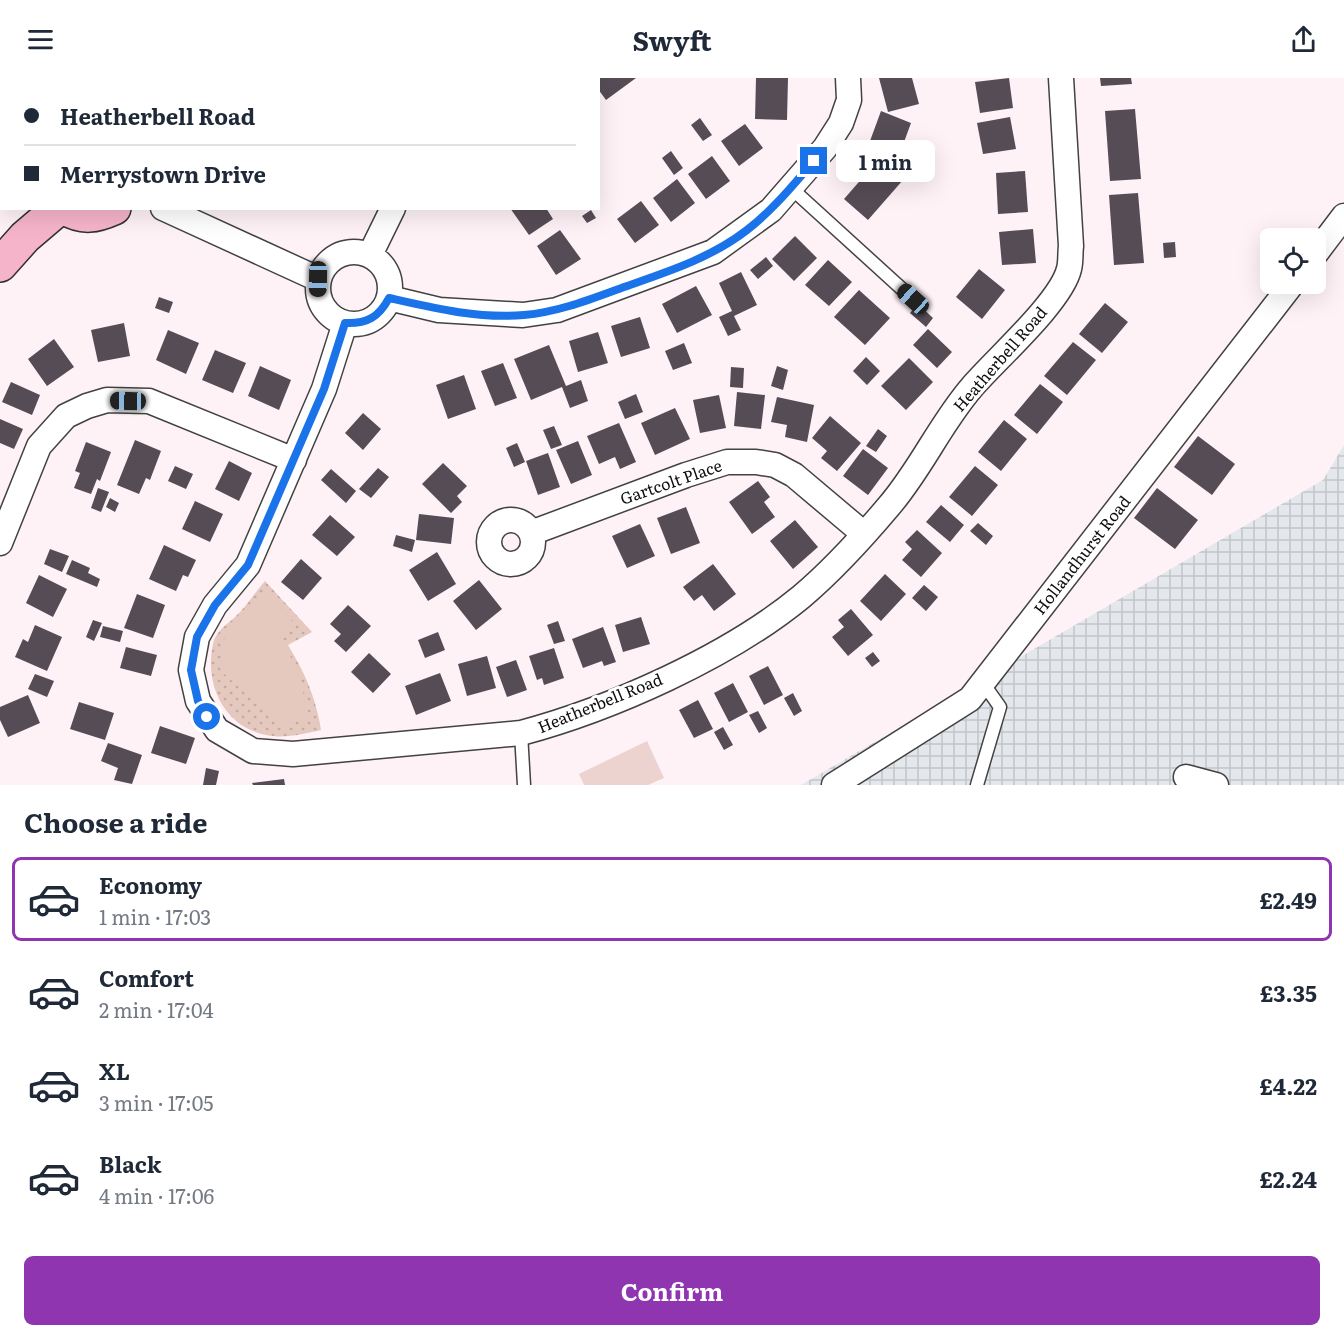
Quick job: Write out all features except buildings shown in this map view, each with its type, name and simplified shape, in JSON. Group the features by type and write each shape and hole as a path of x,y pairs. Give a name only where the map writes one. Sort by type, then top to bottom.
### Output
{"main road":[{"path":"0,265 25,237 57,210"},
{"path":"68,210 77,215 94,216 109,210"}],"street":[{"path":"389,298 439,310 522,315 557,310 713,252 746,231 791,188 825,148 842,123 849,100 848,78"},
{"name":"Heatherbell Road","path":"345,323 324,389 248,565 215,605 197,637 191,670 198,701 218,730 253,751 293,754 520,733 604,705 717,653 765,624 801,597 864,534 897,496 970,389 1061,287 1069,269 1071,246 1061,78"},
{"path":"167,210 318,279"},
{"path":"370,255 392,210"},
{"path":"1326,240 1344,216"},
{"path":"348,252 370,255 380,262 387,272 389,298 383,309 373,319 358,324 345,323 333,318 324,309 318,294 318,279 323,268 335,256 348,252"},
{"name":"Hollandhurst Road","path":"834,785 970,699 1284,294"},
{"path":"0,543 39,446 66,416 107,400 149,401 294,460"},
{"name":"Gartcolt Place","path":"531,533 727,462 756,462 775,465 794,475 864,534"},
{"path":"1186,777 1216,785"}],"lane":[{"path":"791,188 913,299"},
{"path":"977,785 1000,707 983,683"},
{"path":"520,733 524,785"}],"shaded area":[{"path":"1344,445 1344,785 801,785 1323,480"},
{"path":"265,581 312,632 288,645 309,686 321,730 294,736 266,735 239,723 220,702 212,674 213,644 217,635 244,608"},
{"path":"266,591 295,625 282,639 298,672 310,719 281,725 221,671 225,632"},
{"path":"647,741 664,778 648,785 584,785 579,774"}],"route":[{"path":"207,717 193,687 191,670 197,637 215,605 248,565 324,389 345,323 358,324 373,319 383,309 389,298 439,310 480,314 522,315 557,310 713,252 746,231 771,210 814,161"}]}
